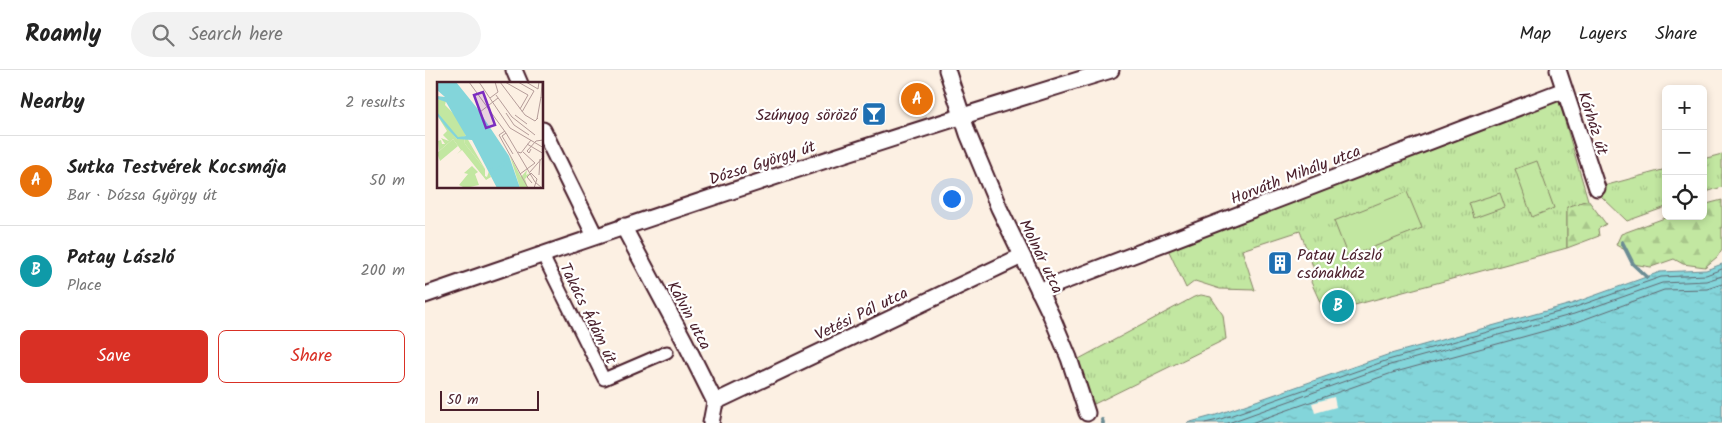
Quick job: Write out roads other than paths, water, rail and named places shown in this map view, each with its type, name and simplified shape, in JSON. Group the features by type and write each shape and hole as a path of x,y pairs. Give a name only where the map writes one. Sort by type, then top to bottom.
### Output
{"street":[{"path":"514,70 519,82"},
{"name":"Molnár utca","path":"947,70 962,116 987,180 1021,256 1051,315 1069,358 1087,413"},
{"name":"Dózsa György út","path":"425,295 623,226 962,116 1111,70"},
{"name":"Kórház út","path":"1558,70 1597,188"},
{"name":"Horváth Mihály utca","path":"1039,291 1564,90"},
{"path":"544,132 595,236"},
{"name":"Kálvin utca","path":"623,226 715,402"},
{"name":"Takács Ádám út","path":"546,253 547,262 604,379 667,352"},
{"name":"Vetési Pál utca","path":"715,402 1021,256"},
{"path":"711,423 715,402"}],"water":[{"path":"1722,264 1722,423 1187,423 1216,415 1387,355 1571,304 1660,272 1706,270"}],"waterway":[{"path":"1622,242 1633,264 1647,277"}],"place":[{"name":"Sutka Testvérek Kocsmája","path":"917,99"},
{"name":"Szúnyog söröző","path":"874,114"},
{"name":"Patay László csónakház","path":"1280,263"},
{"name":"Patay László","path":"1338,306"}]}
